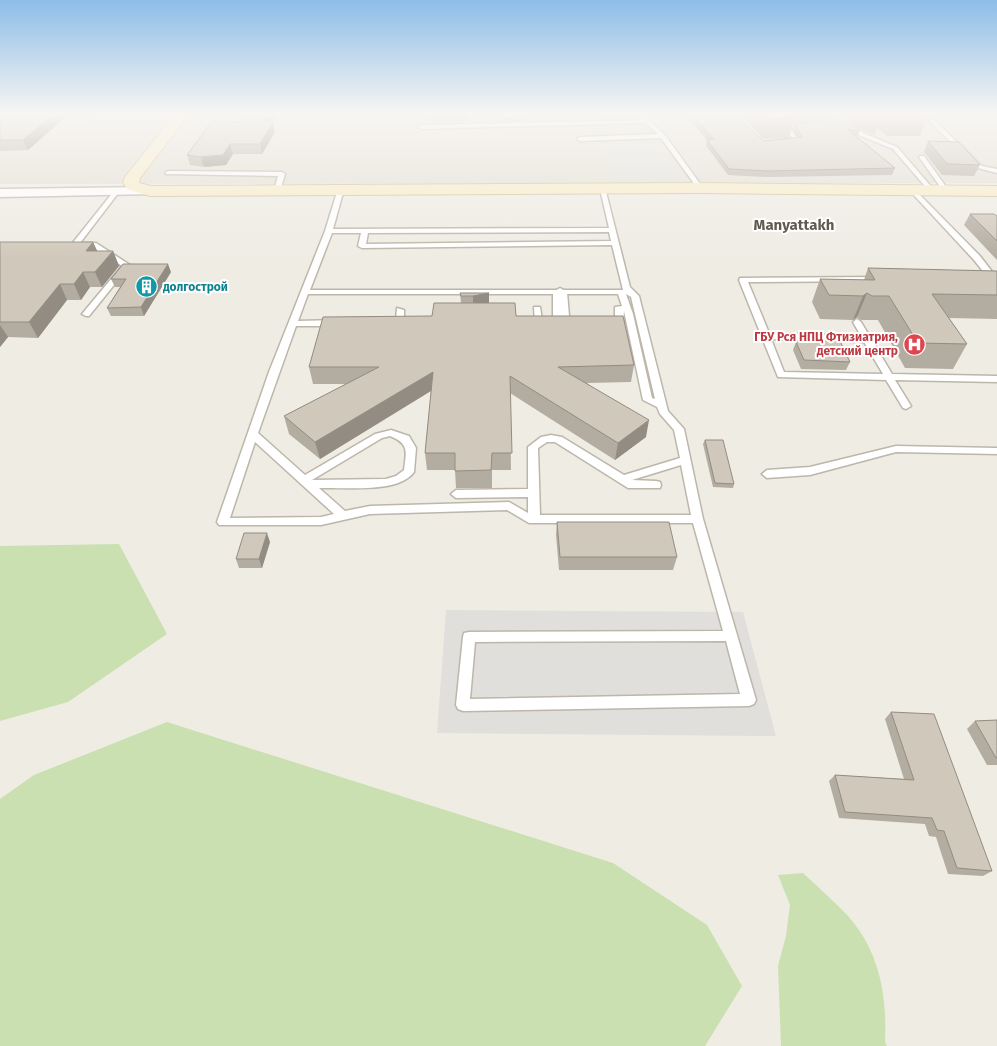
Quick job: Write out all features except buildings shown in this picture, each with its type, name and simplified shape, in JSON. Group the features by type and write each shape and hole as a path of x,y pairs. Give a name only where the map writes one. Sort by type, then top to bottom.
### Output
{"street":[{"path":"145,162 131,182 133,186 150,191"},
{"path":"92,193 133,177"},
{"path":"0,193 341,189 700,188 997,191"},
{"path":"560,292 563,319"}],"lane":[{"path":"682,162 700,188"},
{"path":"909,162 939,191"},
{"path":"924,162 939,191"},
{"path":"975,162 980,167 997,170"},
{"path":"168,173 282,174 277,191"},
{"path":"341,189 329,231 252,434 223,522 321,520 370,510 509,506 529,519 697,519"},
{"path":"603,189 626,288 627,308 648,400 661,405"},
{"path":"913,191 996,280"},
{"path":"75,244 116,192"},
{"path":"329,231 613,230"},
{"path":"364,231 362,246 615,243"},
{"path":"66,244 93,245 126,265 86,314"},
{"path":"982,278 996,280"},
{"path":"893,279 743,280 781,375 997,379"},
{"path":"305,292 626,292 636,296 663,412 679,429 697,519 731,636 749,700 463,705 469,637 731,636"},
{"path":"429,292 432,304"},
{"path":"518,301 521,292"},
{"path":"602,323 620,323 618,309 627,308"},
{"path":"537,309 538,323 563,319"},
{"path":"380,323 400,323 400,310"},
{"path":"857,322 906,406"},
{"path":"293,324 341,323"},
{"path":"767,336 866,339"},
{"path":"391,433 405,438 411,448 409,472 400,480 386,482 306,482 379,436 391,433"},
{"path":"252,434 343,516"},
{"path":"534,519 533,446 549,437 558,439 632,485 656,484"},
{"path":"767,474 810,471 896,449 997,451"},
{"path":"623,479 685,460"},
{"path":"456,494 534,493"}],"shaded area":[{"path":"0,162 997,162 997,183 0,184"},
{"path":"608,162 671,162 682,178 613,178"},
{"path":"446,610 743,612 776,736 437,733"}],"green space":[{"path":"119,544 167,634 68,702 0,721 0,546"},
{"path":"167,722 613,863 707,925 742,986 705,1046 0,1046 0,799 34,775"},
{"path":"803,873 848,916 868,944 883,991 885,1042 887,1046 781,1046 778,966 786,936 790,905 778,875"}],"place":[{"name":"долгострой","path":"147,287"},
{"name":"ГБУ Рся НПЦ Фтизиатрия, детский центр","path":"914,344"}],"district":[{"name":"Manyattakh","path":"794,225"}]}
